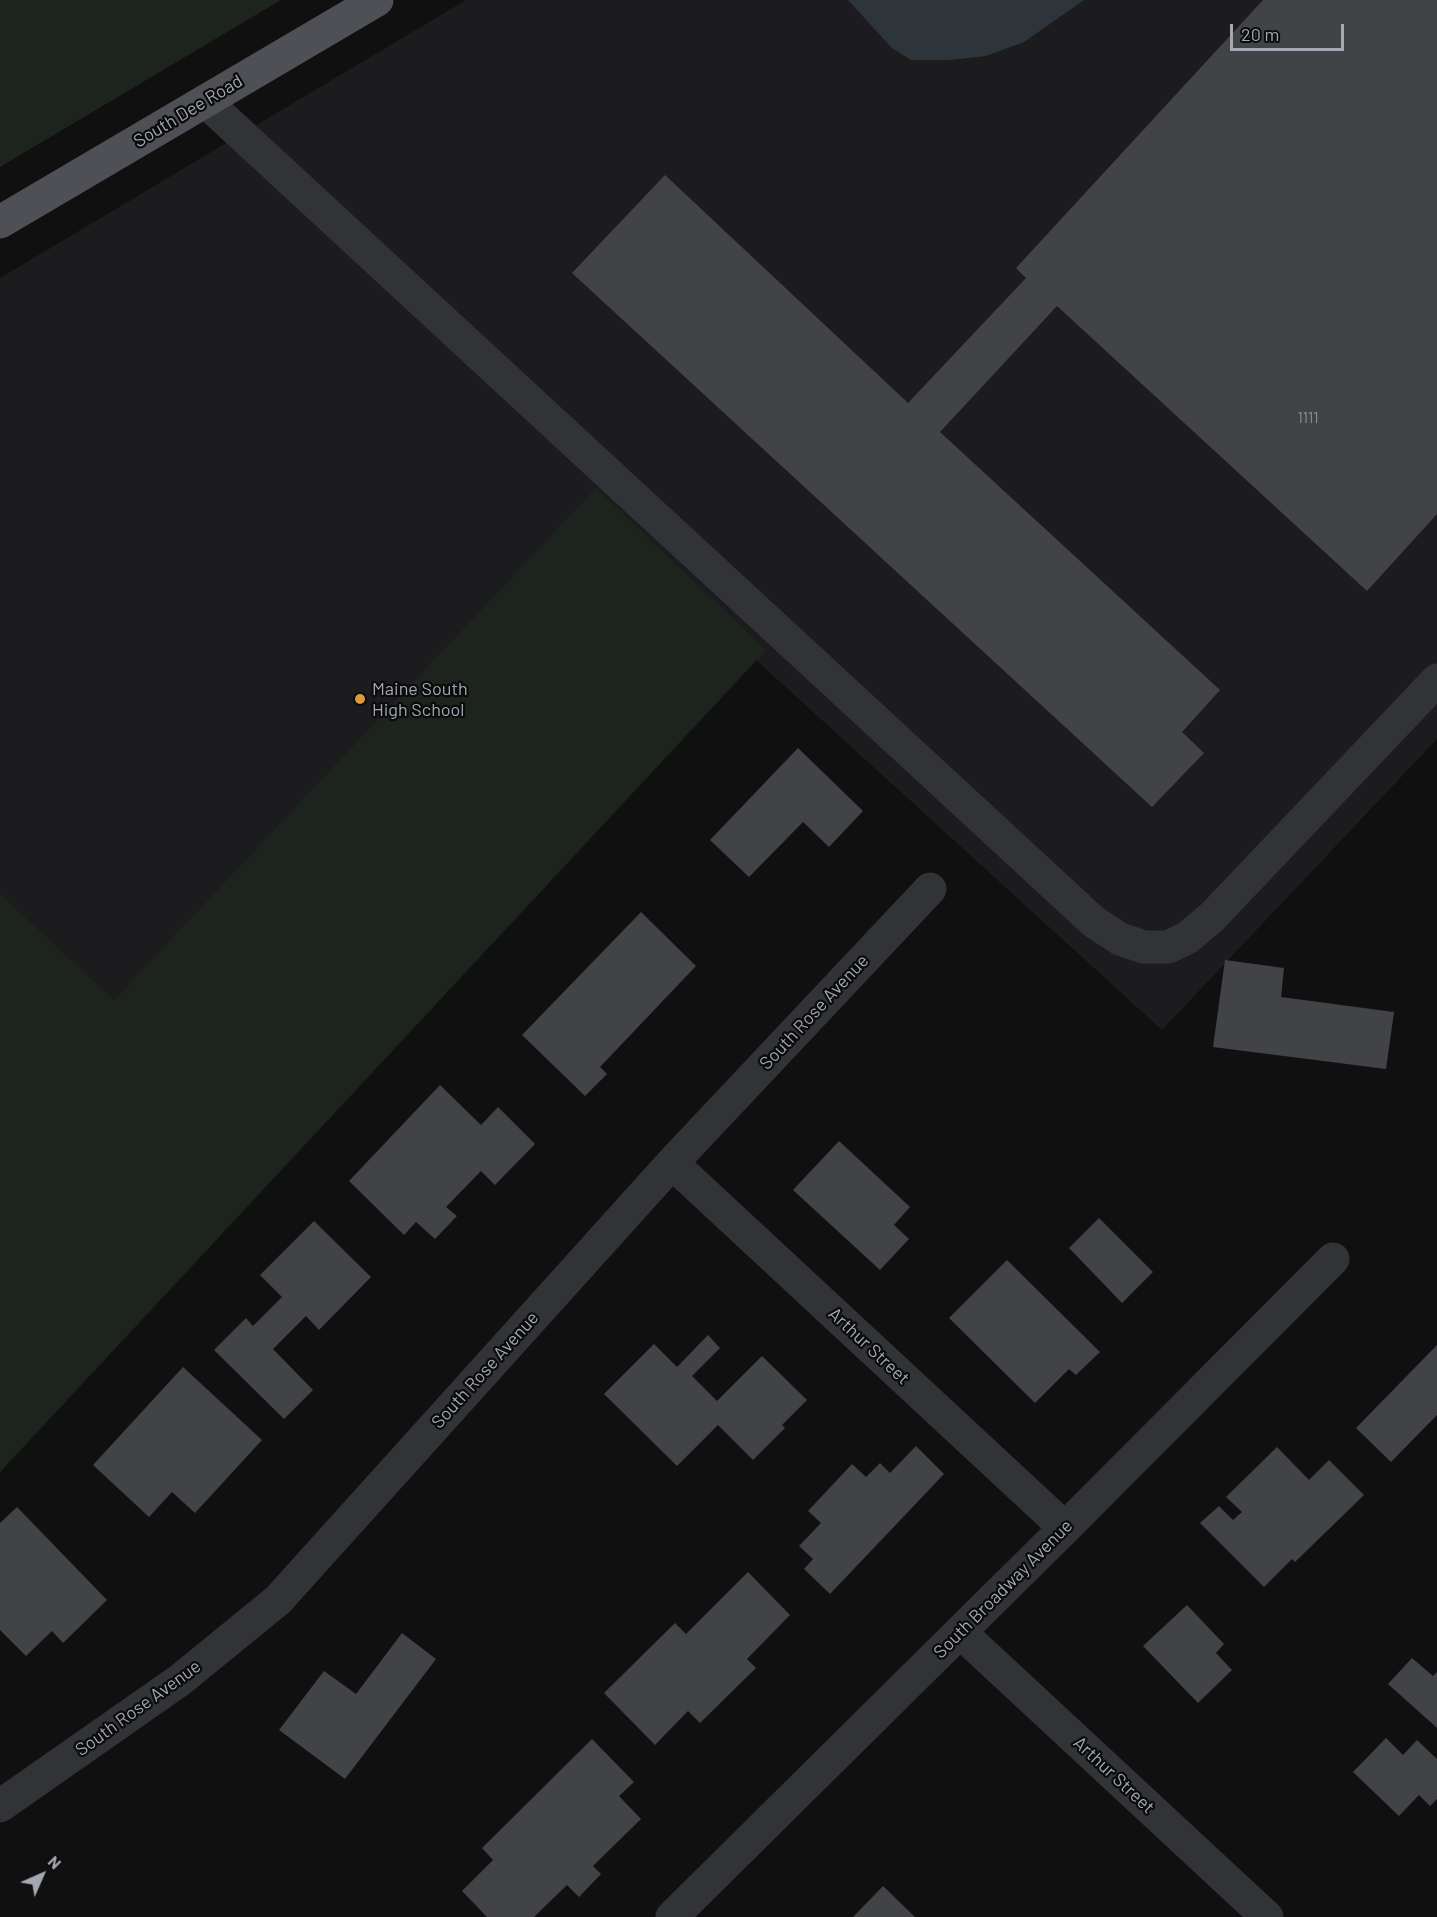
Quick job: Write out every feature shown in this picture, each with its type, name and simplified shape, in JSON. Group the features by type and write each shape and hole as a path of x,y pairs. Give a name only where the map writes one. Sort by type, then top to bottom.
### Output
{"main road":[{"name":"South Dee Road","path":"0,222 376,0"}],"street":[{"path":"205,101 1094,922 1120,939 1144,947 1168,947 1187,938 1212,917 1437,680"},
{"name":"South Rose Avenue","path":"0,1806 180,1680 278,1600 672,1163 930,889"},
{"name":"Arthur Street","path":"672,1163 1065,1528"},
{"name":"South Broadway Avenue","path":"672,1917 1065,1528 1332,1259"},
{"name":"Arthur Street","path":"960,1632 1267,1917"}],"shaded area":[{"path":"0,0 281,0 0,167"},
{"name":"Maine South High School","path":"466,0 1437,0 1437,739 1162,1030 756,660 0,1472 0,278"},
{"path":"848,0 1084,0 1024,42 986,56 949,60 911,60 892,48"},
{"path":"596,488 766,650 0,1472 0,894 114,1000"}],"building":[{"path":"1263,0 1437,0 1437,514 1367,591 1057,306 940,432 1220,690 1182,732 1204,753 1152,807 572,273 665,175 908,403 1026,278 1016,268"},
{"path":"798,748 863,811 829,847 803,822 749,877 710,840"},
{"path":"641,912 696,966 600,1067 607,1074 585,1096 522,1035"},
{"path":"1225,960 1284,968 1281,997 1394,1012 1386,1069 1213,1047"},
{"path":"440,1085 481,1125 498,1107 535,1144 495,1185 481,1171 446,1207 457,1216 435,1239 416,1222 404,1235 349,1181"},
{"path":"839,1141 910,1207 894,1225 909,1239 880,1270 793,1190"},
{"path":"1099,1218 1153,1272 1122,1303 1069,1248"},
{"path":"314,1221 371,1277 319,1330 306,1316 273,1349 313,1390 284,1419 214,1350 246,1318 253,1326 282,1297 260,1275"},
{"path":"1007,1260 1100,1352 1076,1375 1069,1369 1035,1403 949,1318"},
{"path":"708,1335 720,1348 692,1376 717,1401 762,1356 807,1400 782,1425 785,1428 753,1460 718,1425 677,1466 604,1394 654,1344 677,1367"},
{"path":"1437,1345 1437,1415 1391,1462 1356,1428"},
{"path":"183,1367 262,1440 195,1513 172,1492 149,1517 93,1465"},
{"path":"916,1446 944,1474 830,1594 804,1569 813,1559 799,1546 821,1523 808,1511 852,1464 866,1477 880,1463 890,1473"},
{"path":"1277,1447 1309,1480 1329,1460 1364,1495 1295,1562 1292,1559 1264,1587 1200,1523 1219,1506 1233,1520 1242,1512 1226,1497"},
{"path":"17,1507 107,1600 63,1643 52,1631 26,1656 0,1630 0,1523"},
{"path":"748,1572 790,1615 747,1659 756,1668 700,1723 688,1711 655,1745 604,1693 675,1623 686,1634"},
{"path":"1187,1605 1224,1644 1216,1653 1232,1670 1198,1703 1143,1646"},
{"path":"402,1633 436,1659 345,1779 279,1730 324,1671 356,1694"},
{"path":"1412,1658 1433,1676 1437,1672 1437,1728 1388,1684"},
{"path":"1386,1738 1403,1755 1417,1740 1437,1759 1437,1799 1430,1806 1419,1795 1399,1816 1353,1772"},
{"path":"592,1739 634,1782 619,1796 641,1819 593,1866 601,1874 579,1897 567,1885 534,1917 487,1917 462,1891 493,1860 482,1848"},
{"path":"883,1886 915,1917 853,1917"}],"place":[{"name":"Maine South High School","path":"360,699"}]}
